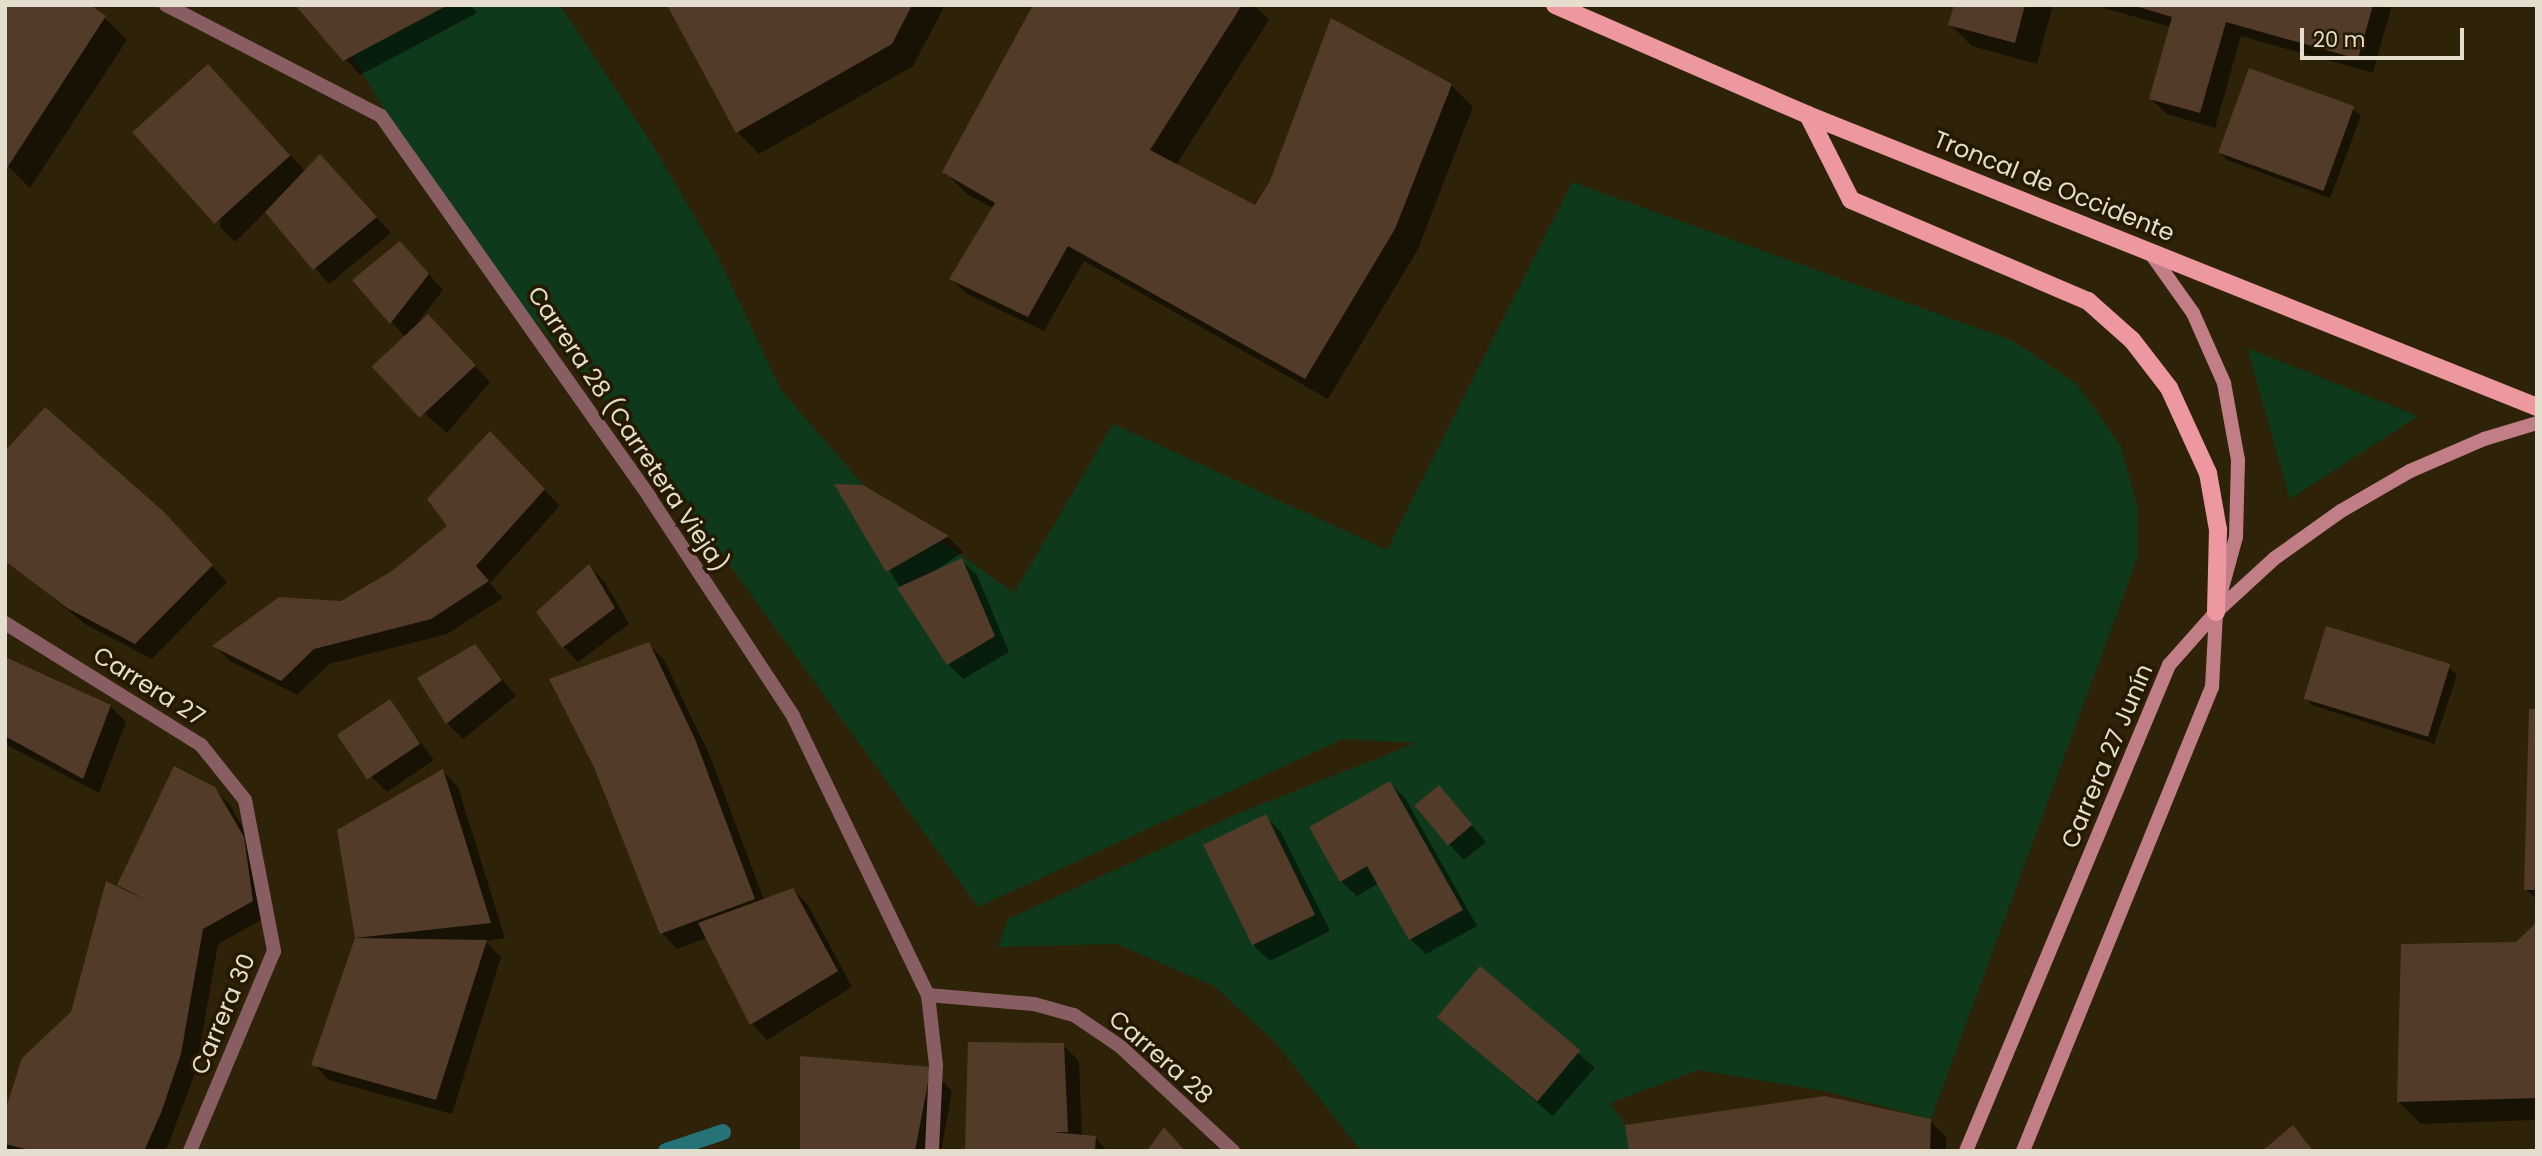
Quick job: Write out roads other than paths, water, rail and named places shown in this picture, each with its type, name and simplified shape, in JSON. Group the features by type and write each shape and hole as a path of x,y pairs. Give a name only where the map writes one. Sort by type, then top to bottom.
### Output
{"main road":[{"name":"Troncal de Occidente","path":"1555,5 1808,115 2537,407"},
{"path":"1808,115 1851,200 2088,302 2132,340 2169,388 2208,473 2218,530 2212,687 2023,1151"},
{"path":"2148,250 2193,313 2224,383 2238,460 2236,537 2216,612"},
{"name":"Carrera 27 Junín","path":"1966,1151 2169,665 2216,612 2275,558 2340,511 2410,471 2484,439 2537,423"}],"street":[{"name":"Carrera 28 (Carretera Vieja)","path":"166,5 380,117 592,413 793,716 928,995 936,1065 932,1151"},
{"name":"Carrera 27","path":"5,623 201,746 245,800 257,849"},
{"name":"Carrera 30","path":"191,1151 274,951 257,849"},
{"name":"Carrera 28","path":"928,995 1034,1004 1074,1015 1121,1047 1233,1151"}],"waterway":[{"path":"666,1151 723,1132"}]}
